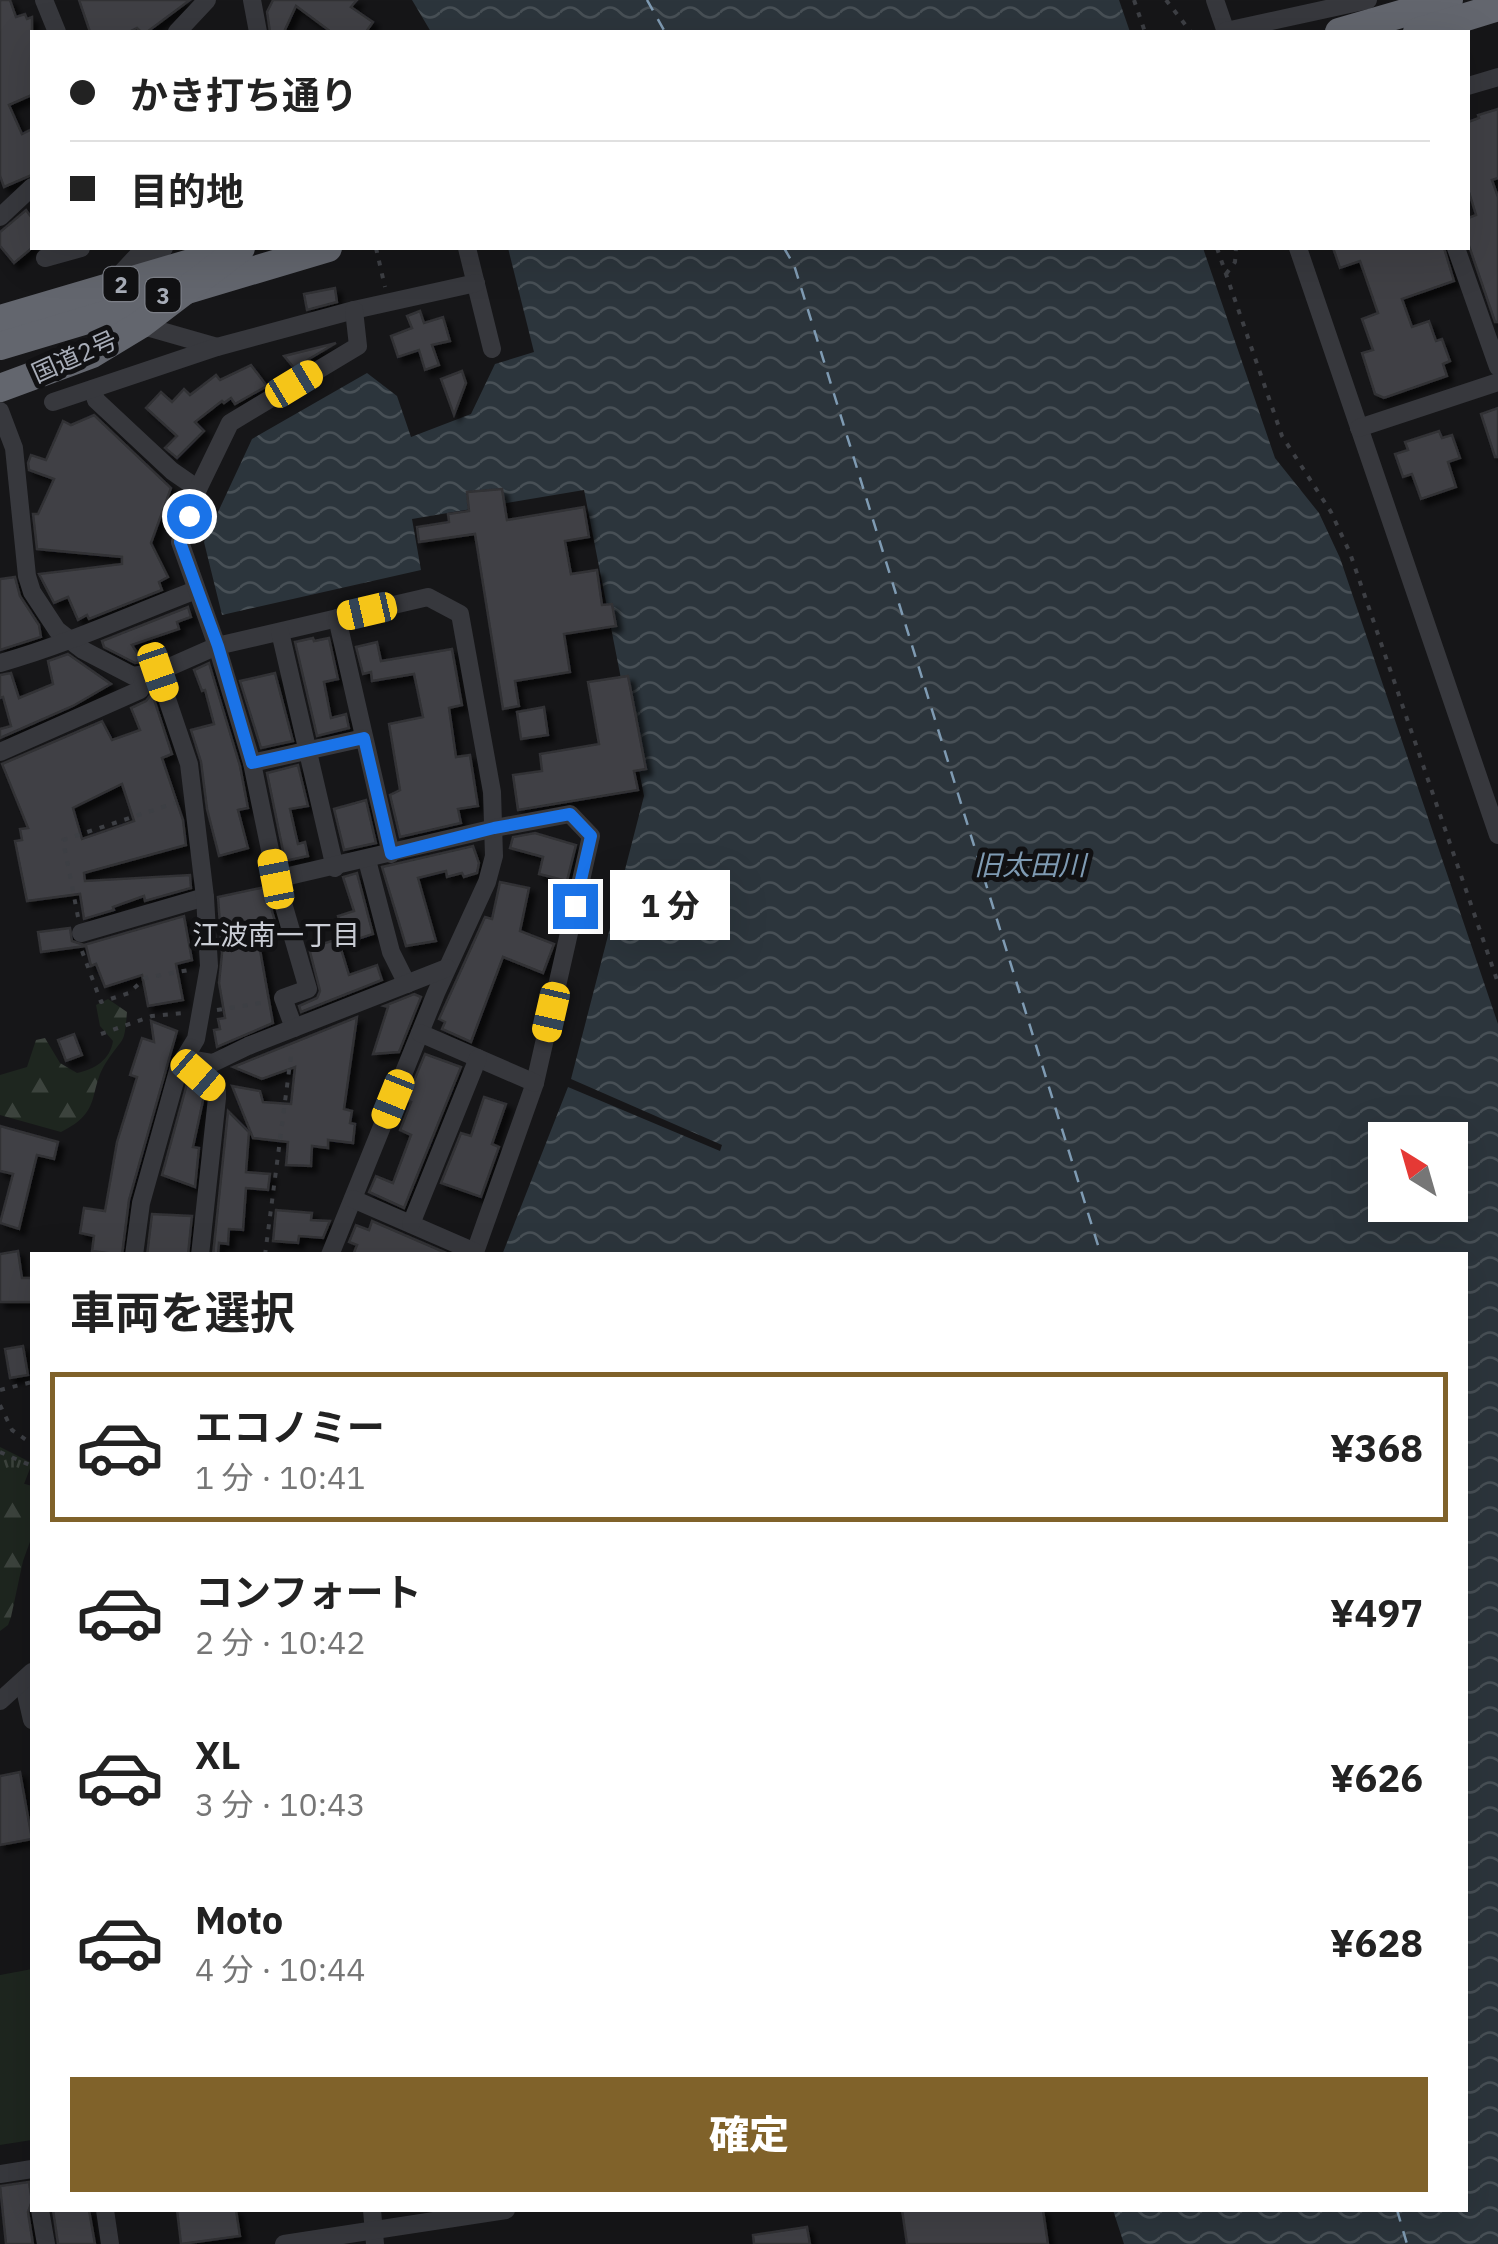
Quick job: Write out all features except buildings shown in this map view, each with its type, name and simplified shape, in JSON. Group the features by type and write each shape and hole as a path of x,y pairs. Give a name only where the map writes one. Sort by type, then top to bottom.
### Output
{"highway":[{"path":"1346,30 1448,0"},
{"path":"1423,30 1498,7"},
{"name":"国道2号","path":"0,319 234,250"},
{"name":"国道2号","path":"0,388 92,354 140,325 238,250"},
{"name":"3","path":"0,346 266,263 320,250"}],"street":[{"path":"44,0 56,30"},
{"path":"179,30 207,0"},
{"path":"252,0 258,30"},
{"path":"1215,0 1225,30"},
{"path":"1235,30 1368,0 1379,30"},
{"path":"1470,85 1498,77"},
{"path":"0,217 30,189"},
{"path":"45,258 74,250"},
{"path":"107,288 137,256 157,250"},
{"path":"468,250 492,349"},
{"path":"1299,250 1498,835"},
{"path":"1457,250 1498,366"},
{"path":"53,402 217,347 354,310 476,283"},
{"path":"294,1028 283,998 308,989 276,879 252,763 218,646 180,542 198,489 230,423 358,346 354,310"},
{"path":"140,325 217,347"},
{"path":"1359,428 1498,382"},
{"path":"93,389 96,400 172,471 198,489"},
{"path":"0,411 14,448 26,576 32,592 45,615 72,642 132,676 152,673 218,646 428,597 460,614 492,792 494,856 487,882 420,1032 331,1252"},
{"path":"0,663 72,642 111,622 196,590"},
{"path":"337,618 391,854"},
{"path":"280,632 335,868"},
{"path":"0,752 140,690 152,673"},
{"path":"134,1252 141,1203 184,1058 196,1039 208,966 205,897 190,764 152,673"},
{"path":"252,763 364,738"},
{"path":"276,879 570,814 591,836 535,1083 474,1252"},
{"path":"366,860 391,952 406,984"},
{"path":"80,933 205,897"},
{"path":"184,1058 213,1063 448,968"},
{"path":"420,1032 535,1083"},
{"path":"184,1058 217,1091 218,1098 200,1252"},
{"path":"410,1224 478,1058"},
{"path":"352,1199 472,1252"},
{"path":"0,1701 28,1677"},
{"path":"0,2174 30,2169"},
{"path":"40,2212 46,2244"},
{"path":"105,2212 110,2244"},
{"path":"372,2212 375,2237"},
{"path":"284,2244 375,2237 496,2212"}],"path":[{"path":"1134,0 1144,30"},
{"path":"1166,0 1189,30"},
{"path":"376,250 389,302"},
{"path":"1218,250 1282,436 1331,512 1350,553 1498,983"},
{"path":"1226,274 1235,262 1236,250"},
{"path":"101,1034 152,1016 283,998"},
{"path":"265,1252 294,1028"},
{"path":"0,1390 30,1382"},
{"path":"0,1405 12,1430 30,1443"},
{"path":"0,1452 30,1465"}],"green space":[{"path":"108,999 127,1012 125,1031 101,1072 84,1116 61,1132 0,1115 0,1075 27,1067 36,1040 45,1038 60,1063 77,1073 105,1058 113,1041 100,1026 96,1005"},
{"path":"0,1447 30,1462 30,1468 18,1500 0,1527"},
{"path":"0,1477 30,1485 30,1542 11,1617 0,1631"},
{"path":"30,1969 30,2140 0,2145 0,1975"}],"water":[{"path":"412,0 1119,0 1129,30 430,30"},
{"name":"旧太田川","path":"508,250 1204,250 1275,458 1319,513 1340,558 1498,1024 1498,2244 1124,2244 1114,2212 1468,2212 1468,1252 503,1252 568,1087 720,1151 722,1145 571,1079 644,796 584,490 412,519 421,570 222,615 204,542 252,439 367,373 397,396 411,437 471,414 495,364 534,352"}],"ferry route":[{"path":"647,0 664,30"},
{"path":"785,250 794,265 1100,1252"},
{"path":"1398,2212 1407,2244"}],"district":[{"name":"江波南一丁目","path":"276,934"}],"route":[{"path":"189,516 180,542 218,646 252,763 364,738 391,854 570,814 591,836 575,906"}]}
